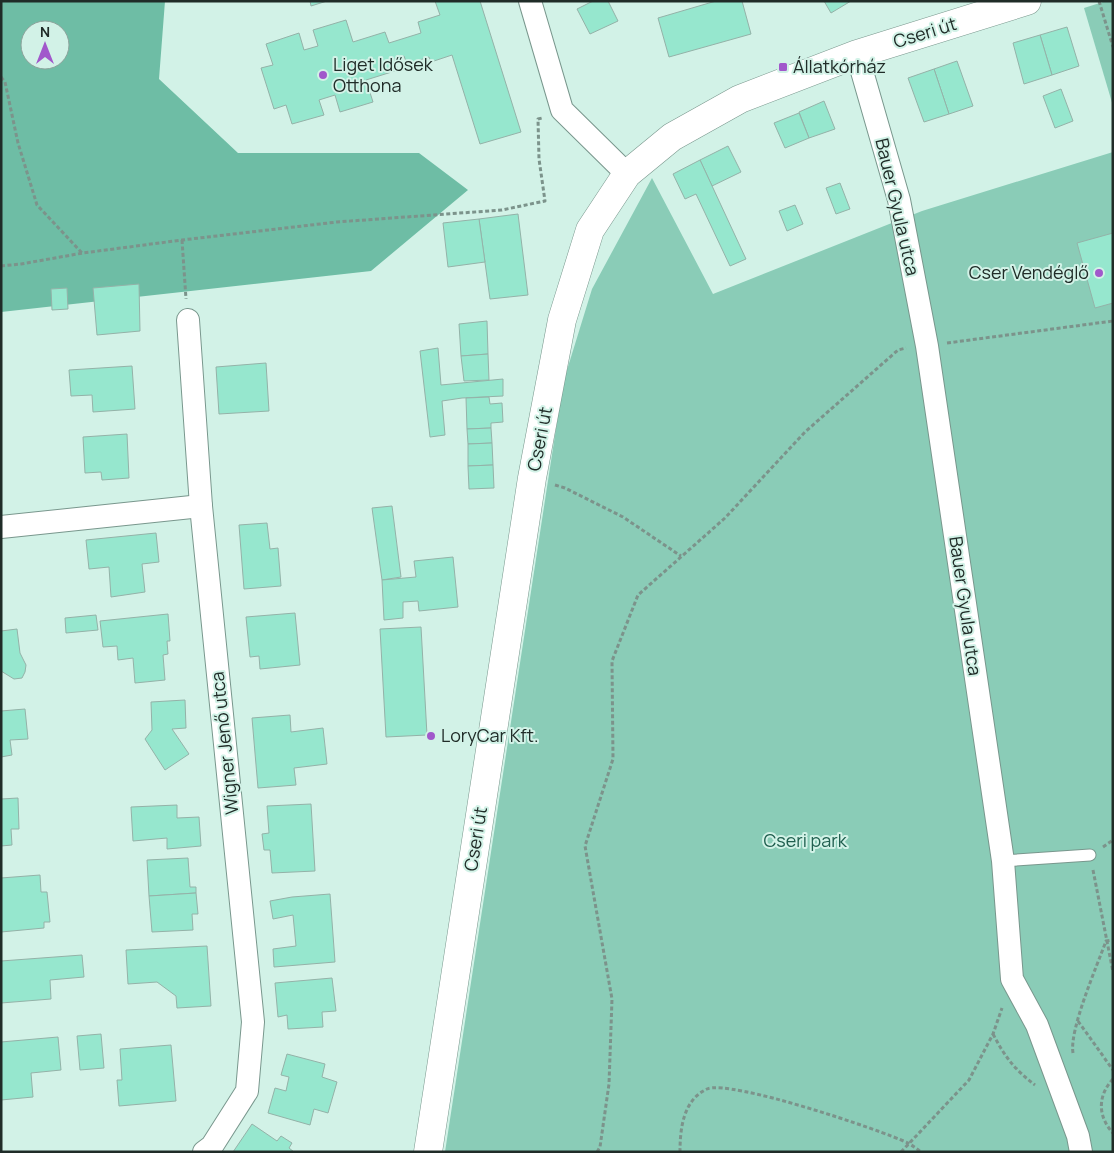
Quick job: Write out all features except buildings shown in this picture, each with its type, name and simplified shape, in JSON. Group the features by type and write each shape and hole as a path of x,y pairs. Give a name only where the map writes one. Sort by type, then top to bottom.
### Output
{"street":[{"path":"530,1 562,110 627,174"},
{"name":"Cseri út","path":"428,1152 532,478 562,320 590,230 627,174 672,137 740,99 982,8 1027,1"},
{"name":"Bauer Gyula utca","path":"857,54 899,200 927,346 1003,861 1012,979 1038,1025 1078,1136 1081,1152"},
{"name":"Wigner Jenő utca","path":"188,320 201,506 253,1022 247,1091 212,1146 204,1152"},
{"path":"1,527 201,506"}],"lane":[{"path":"1003,861 1090,855"}],"path":[{"path":"1099,1 1113,47"},
{"path":"1,77 5,82 18,143 37,205 83,253"},
{"path":"1,266 182,240 337,222 502,210 545,201 538,119 562,110"},
{"path":"182,240 188,320"},
{"path":"597,1152 600,1147 609,1084 612,1000 585,846 613,759 612,661 638,595 725,518 805,432 898,350 1113,321"},
{"path":"532,478 565,488 623,517 681,556"},
{"path":"1113,840 1090,855 1113,972"},
{"path":"1106,941 1113,940"},
{"path":"1073,1057 1072,1048 1078,1021 1106,941"},
{"path":"901,1152 969,1080 992,1034 1012,979"},
{"path":"1078,1021 1113,1070"},
{"path":"1113,1079 1101,1098 1101,1112 1106,1126 1113,1133"},
{"path":"680,1152 680,1134 689,1106 698,1095 708,1089 721,1088 746,1092 804,1107 909,1144 921,1152"},
{"path":"600,1147 602,1152"}],"green space":[{"path":"1,1 165,1 159,79 238,153 419,153 468,190 371,271 1,312"},
{"path":"1106,1 1113,1 1113,106 1084,8"},
{"name":"Cseri park","path":"1113,152 1113,1152 445,1152 563,383 592,289 652,178 713,294 922,211"}],"place":[{"name":"Állatkórház","path":"783,67"},
{"name":"Liget Idősek Otthona","path":"323,75"},
{"name":"Cser Vendéglő","path":"1099,273"},
{"name":"LoryCar Kft.","path":"431,736"}]}
